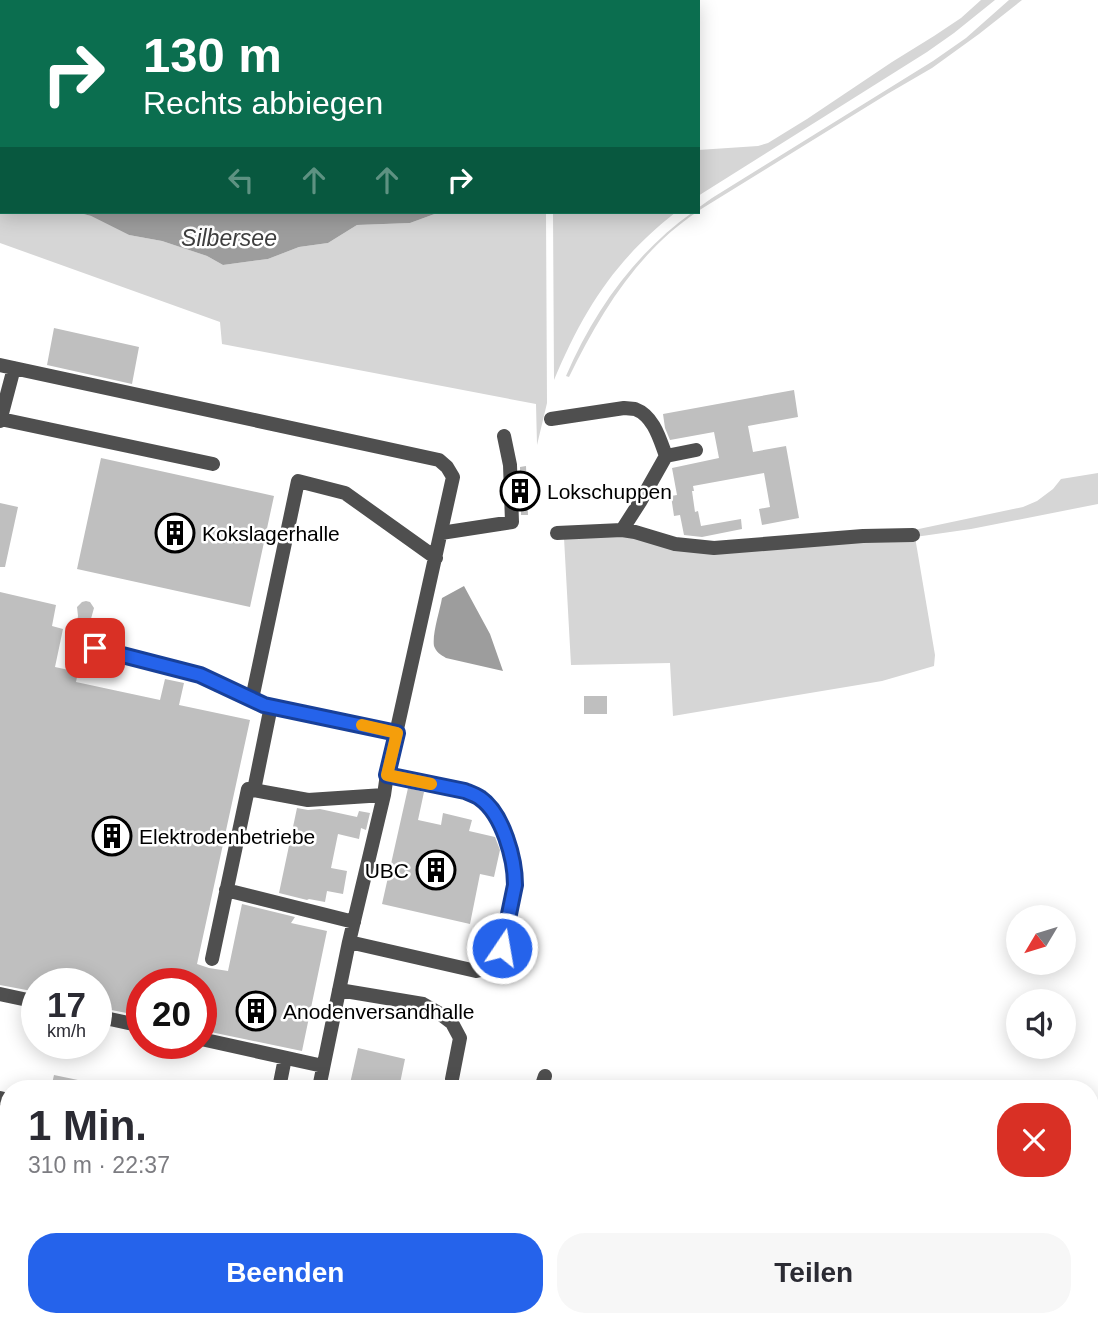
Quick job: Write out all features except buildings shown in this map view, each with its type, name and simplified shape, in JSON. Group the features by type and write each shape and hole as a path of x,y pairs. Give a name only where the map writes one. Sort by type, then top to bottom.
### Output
{"lane":[{"path":"213,464 0,420 7,367 439,460 453,477 320,1080"},
{"path":"551,419 624,408 635,409 647,417 656,429 666,456"},
{"path":"441,533 512,522 510,464 505,436"},
{"path":"622,530 666,456 696,450"},
{"path":"252,699 299,481 345,493 436,558"},
{"path":"557,533 622,530 675,544 714,548 863,536 914,535"},
{"path":"95,648 200,675 271,706 397,733"},
{"path":"254,790 271,706"},
{"path":"349,942 476,971 496,961 502,948 515,876 508,843 495,814 481,798 465,791 387,775"},
{"path":"212,959 248,789 308,800 384,795"},
{"path":"226,890 354,922"},
{"path":"339,990 423,1004 452,1023 460,1038 452,1079"},
{"path":"0,994 21,999"},
{"path":"217,1043 323,1066"},
{"path":"281,1080 285,1058"}],"shaded area":[{"path":"981,0 995,0 927,52 700,195 700,150 768,143 961,18"},
{"path":"1009,0 1022,0 932,68 700,210 700,207 712,198 966,38"},
{"path":"0,214 84,214 129,235 162,241 207,256 223,265 268,259 299,247 328,243 357,225 410,223 435,214 546,214 547,403 537,445 536,404 222,344 220,322 0,243"},
{"path":"553,214 674,214 635,249 603,287 577,331 554,380"},
{"path":"690,214 694,214 638,265 607,308 569,377 566,376 603,306 618,285 672,228"},
{"path":"1098,473 1098,504 915,537 935,655 934,666 882,681 673,716 670,663 571,665 564,538 632,536 673,548 914,530 1023,507 1037,501 1061,479"}],"water":[{"name":"Silbersee","path":"84,214 435,214 410,223 357,225 328,243 299,247 268,259 223,265 207,256 162,241 129,235"},
{"path":"464,586 490,634 503,671 446,658 435,648 434,635 442,598"}],"slow traffic":[{"path":"362,725 397,733 387,775 431,784"}],"place":[{"name":"Lokschuppen","path":"520,491"},
{"name":"Kokslagerhalle","path":"175,533"},
{"name":"Elektrodenbetriebe","path":"112,836"},
{"name":"UBC","path":"436,870"},
{"name":"Anodenversandhalle","path":"256,1011"}],"route":[{"path":"95,648 200,675 264,705 397,733 387,775 475,795 491,808 502,828 514,867 515,885 502,948"}]}
